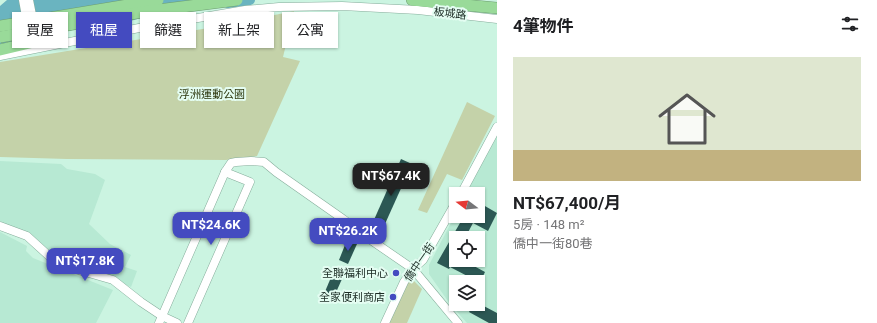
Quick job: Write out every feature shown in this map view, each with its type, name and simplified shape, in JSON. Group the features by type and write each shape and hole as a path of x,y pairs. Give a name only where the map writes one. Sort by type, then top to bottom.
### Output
{"highway":[{"path":"0,26 158,0"},
{"path":"0,37 142,12 237,0"},
{"path":"412,0 497,8"},
{"path":"0,50 12,48"}],"street":[{"path":"23,0 26,12"},
{"path":"29,0 31,12"},
{"name":"板城路","path":"68,42 82,41 140,28 212,15 279,7 342,6 418,10 497,19"},
{"name":"板城路","path":"0,56 23,48"},
{"path":"465,187 497,127"},
{"path":"161,320 225,172 231,163 264,162 319,203 413,269 458,323"},
{"path":"188,323 250,182 225,172"},
{"name":"僑中一街","path":"385,323 404,282 413,269 422,260 449,214"},
{"path":"0,226 27,236 49,256 68,267 113,280 161,320 177,323"}],"shaded area":[{"path":"497,136 497,323 467,323 456,311 485,311 485,275 449,275 449,303 429,274 429,265 451,223 485,223 485,187 470,187"},
{"path":"0,161 61,164 67,169 95,174 105,180 89,224 110,244 131,255 125,267 137,271 131,287 119,282 97,268 75,262 50,252 38,240 0,221"},
{"path":"0,232 27,246 26,251 33,258 113,290 96,323 0,323"}],"green space":[{"name":"浮洲運動公園","path":"282,13 282,48 285,48 283,57 300,61 257,156 226,160 0,157 0,62 86,48 132,48 132,40 140,39 140,48 196,48 196,30 204,29 204,48 274,48 274,15"},
{"path":"467,102 495,116 462,180 447,174 427,213 418,210"},
{"path":"412,279 422,289 407,323 389,323 408,283"}],"water":[{"path":"7,0 217,0 163,12 140,12 140,18 132,21 132,12 76,12 76,29 68,31 68,12 12,12 12,42 0,44 0,6"}],"building":[{"path":"401,159 412,164 380,235 369,231"},
{"path":"485,206 497,213 488,231 473,223 485,223"},
{"path":"460,223 473,223 469,231 455,231"},
{"path":"347,240 357,244 348,264 339,260"},
{"path":"449,242 449,269 437,263"},
{"path":"450,267 476,267 485,272 484,275 465,275"},
{"path":"332,275 342,279 333,299 324,294"},
{"path":"485,307 497,313 497,323 489,323 469,312 485,311"}],"waterway":[{"path":"228,3 250,0"}],"place":[{"name":"全聯福利中心","path":"396,273"},
{"name":"全家便利商店","path":"393,297"}]}
